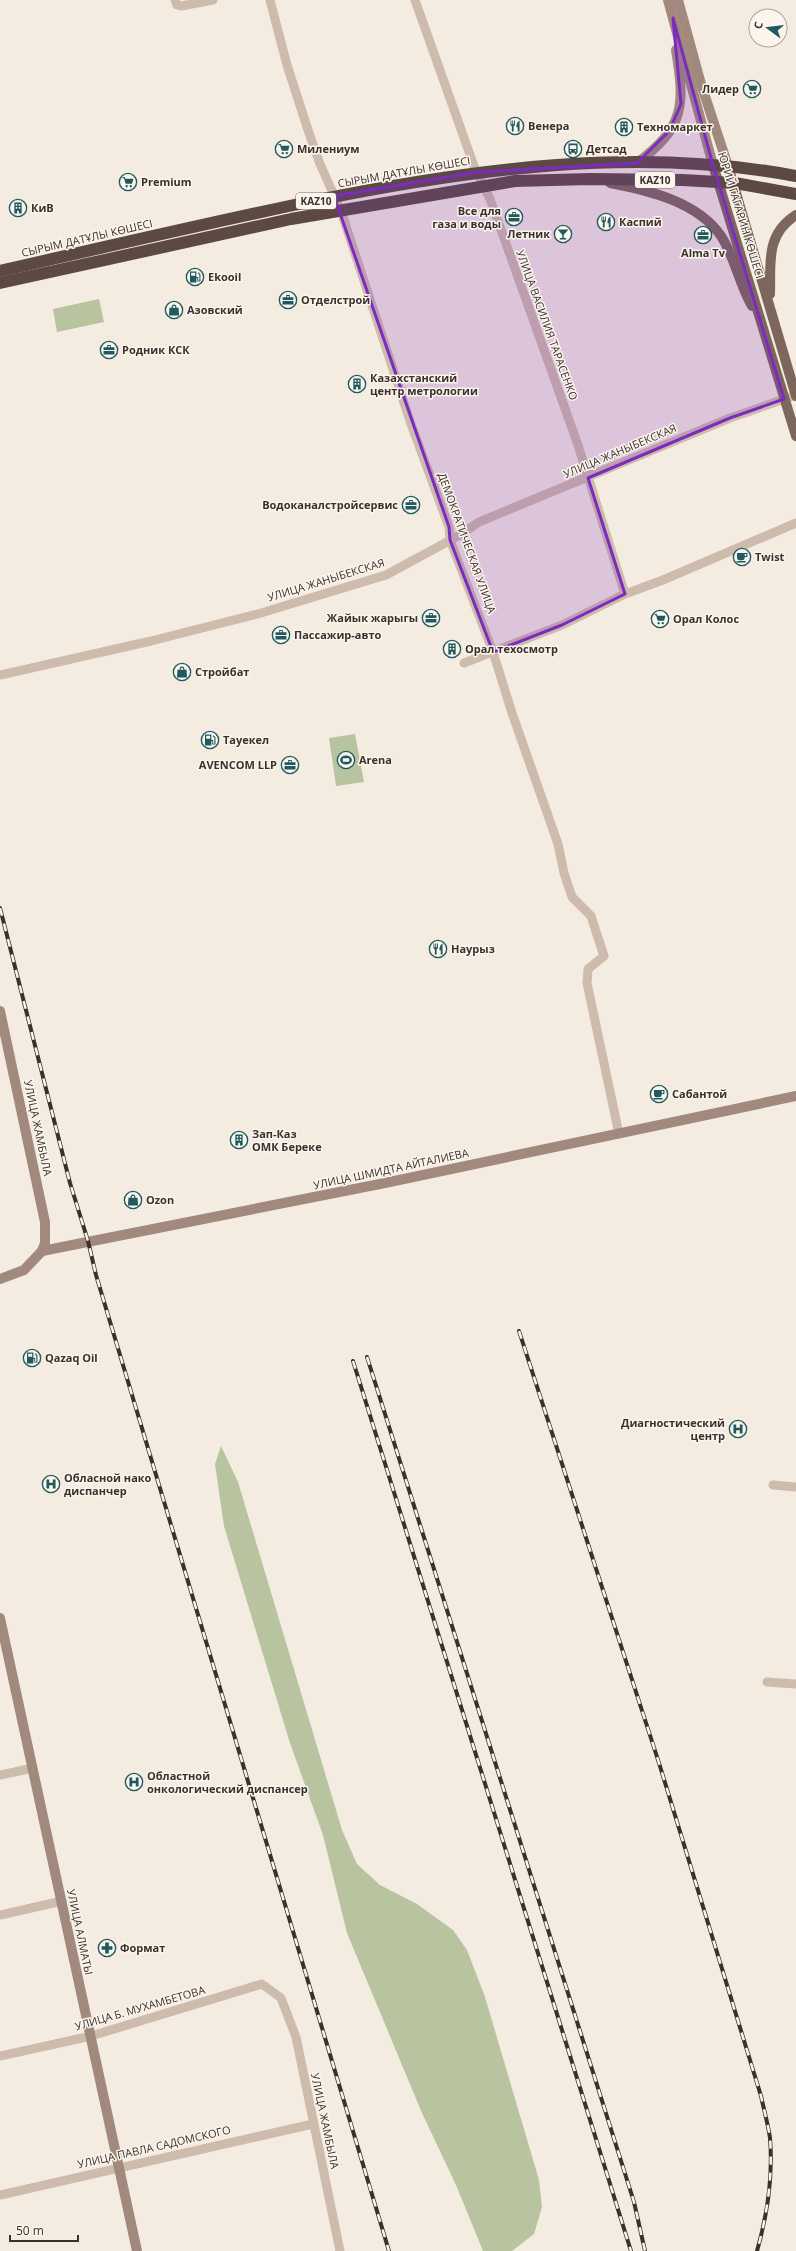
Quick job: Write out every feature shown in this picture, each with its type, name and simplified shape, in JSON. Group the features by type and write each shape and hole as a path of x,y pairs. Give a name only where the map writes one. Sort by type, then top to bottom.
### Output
{"highway":[{"name":"СЫРЫМ ДАТҰЛЫ КӨШЕСІ","path":"0,271 334,196 422,180 477,172 546,166 637,163 728,166 796,176"},
{"name":"KAZ10","path":"0,283 291,219 515,181 590,179 719,182 734,183 796,194"}],"main road":[{"name":"ЮРИЙ ГАГАРИН КӨШЕСІ","path":"713,165 796,436"},
{"name":"ЮРИЙ ГАГАРИН КӨШЕСІ","path":"728,166 796,396"},
{"path":"590,179 627,186 663,196 704,218 720,236 745,294 761,321"},
{"path":"769,304 769,263 772,248 781,228 796,215"}],"street":[{"path":"176,3 213,0"},
{"name":"ДЕМОКРАТИЧЕСКАЯ УЛИЦА","path":"270,0 287,65 309,133 341,211 411,424 449,526 450,540 493,652 512,713 558,844 564,873 572,897 591,916 604,956 588,969 587,983 619,1134"},
{"name":"УЛИЦА ВАСИЛИЯ ТАРАСЕНКО","path":"415,0 477,172 490,199 588,478 625,594"},
{"name":"ЮРИЙ ГАГАРИН КӨШЕСІ","path":"668,0 713,165"},
{"name":"ЮРИЙ ГАГАРИН КӨШЕСІ","path":"678,0 701,84 728,166"},
{"path":"637,163 655,148 669,131 676,119 681,104 682,94 673,18"},
{"name":"УЛИЦА ЖАНЫБЕКСКАЯ","path":"0,675 151,641 261,612 386,575 450,540 479,522 726,420 796,396"},
{"path":"464,663 562,625 625,594 663,580 699,563 796,523"},
{"name":"УЛИЦА ЖАМБЫЛА","path":"0,1010 45,1222 45,1243 42,1251"},
{"name":"УЛИЦА ШМИДТА АЙТАЛИЕВА","path":"42,1251 385,1183 796,1096"},
{"path":"0,1279 24,1270 42,1251"},
{"path":"773,1485 796,1487"},
{"name":"УЛИЦА АЛМАТЫ","path":"0,1618 1,1629 62,1901 137,2251"},
{"path":"767,1682 796,1684"},
{"path":"0,1775 32,1768"},
{"path":"0,1915 62,1901"},
{"name":"УЛИЦА Б. МУХАМБЕТОВА","path":"0,2056 91,2036 262,1984 281,1998"},
{"name":"УЛИЦА ЖАМБЫЛА","path":"281,1998 296,2037 340,2251"},
{"name":"УЛИЦА ПАВЛА САДОМСКОГО","path":"0,2195 313,2124"}],"highlighted area":[{"path":"673,18 713,165 784,399 730,418 588,478 625,594 562,625 493,652 450,540 449,527 334,196 477,172 637,163 669,131 681,104"}],"green space":[{"path":"99,299 104,322 57,332 53,309"},
{"name":"Arena","path":"355,734 364,782 336,786 329,738"},
{"path":"221,1446 238,1482 342,1830 357,1864 380,1885 417,1904 453,1930 467,1950 485,1997 539,2180 542,2207 534,2234 512,2251 483,2251 456,2185 422,2113 347,1933 323,1835 290,1743 224,1526 215,1464"}],"railway":[{"path":"0,908 70,1183 88,1241 96,1275 389,2251"},
{"path":"519,1331 659,1763 761,2096 770,2138 771,2166 764,2224 757,2251"},
{"path":"367,1357 634,2202 645,2251"},
{"path":"353,1361 631,2251"}],"place":[{"name":"Лидер","path":"752,89"},
{"name":"Венера","path":"515,126"},
{"name":"Техномаркет","path":"624,127"},
{"name":"Милениум","path":"284,149"},
{"name":"Детсад","path":"573,149"},
{"name":"Premium","path":"128,182"},
{"name":"КиВ","path":"18,208"},
{"name":"Все для газа и воды","path":"514,217"},
{"name":"Каспий","path":"606,222"},
{"name":"Летник","path":"563,234"},
{"name":"Alma Tv","path":"703,235"},
{"name":"Ekooil","path":"195,277"},
{"name":"Отделстрой","path":"288,300"},
{"name":"Азовский","path":"174,310"},
{"name":"Родник КСК","path":"109,350"},
{"name":"Казахстанский центр метрологии","path":"357,384"},
{"name":"Водоканалстройсервис","path":"411,505"},
{"name":"Twist","path":"742,557"},
{"name":"Жайык жарыгы","path":"431,618"},
{"name":"Орал Колос","path":"660,619"},
{"name":"Пассажир-авто","path":"281,635"},
{"name":"Орал техосмотр","path":"452,649"},
{"name":"Стройбат","path":"182,672"},
{"name":"Тауекел","path":"210,740"},
{"name":"Arena","path":"346,760"},
{"name":"AVENCOM LLP","path":"290,765"},
{"name":"Наурыз","path":"438,949"},
{"name":"Сабантой","path":"659,1094"},
{"name":"Зап-Каз ОМК Береке","path":"239,1140"},
{"name":"Ozon","path":"133,1200"},
{"name":"Qazaq Oil","path":"32,1358"},
{"name":"Диагностический центр","path":"738,1429"},
{"name":"Обласной нако диспанчер","path":"51,1484"},
{"name":"Областной онкологический диспансер","path":"134,1782"},
{"name":"Формат","path":"107,1948"}]}
